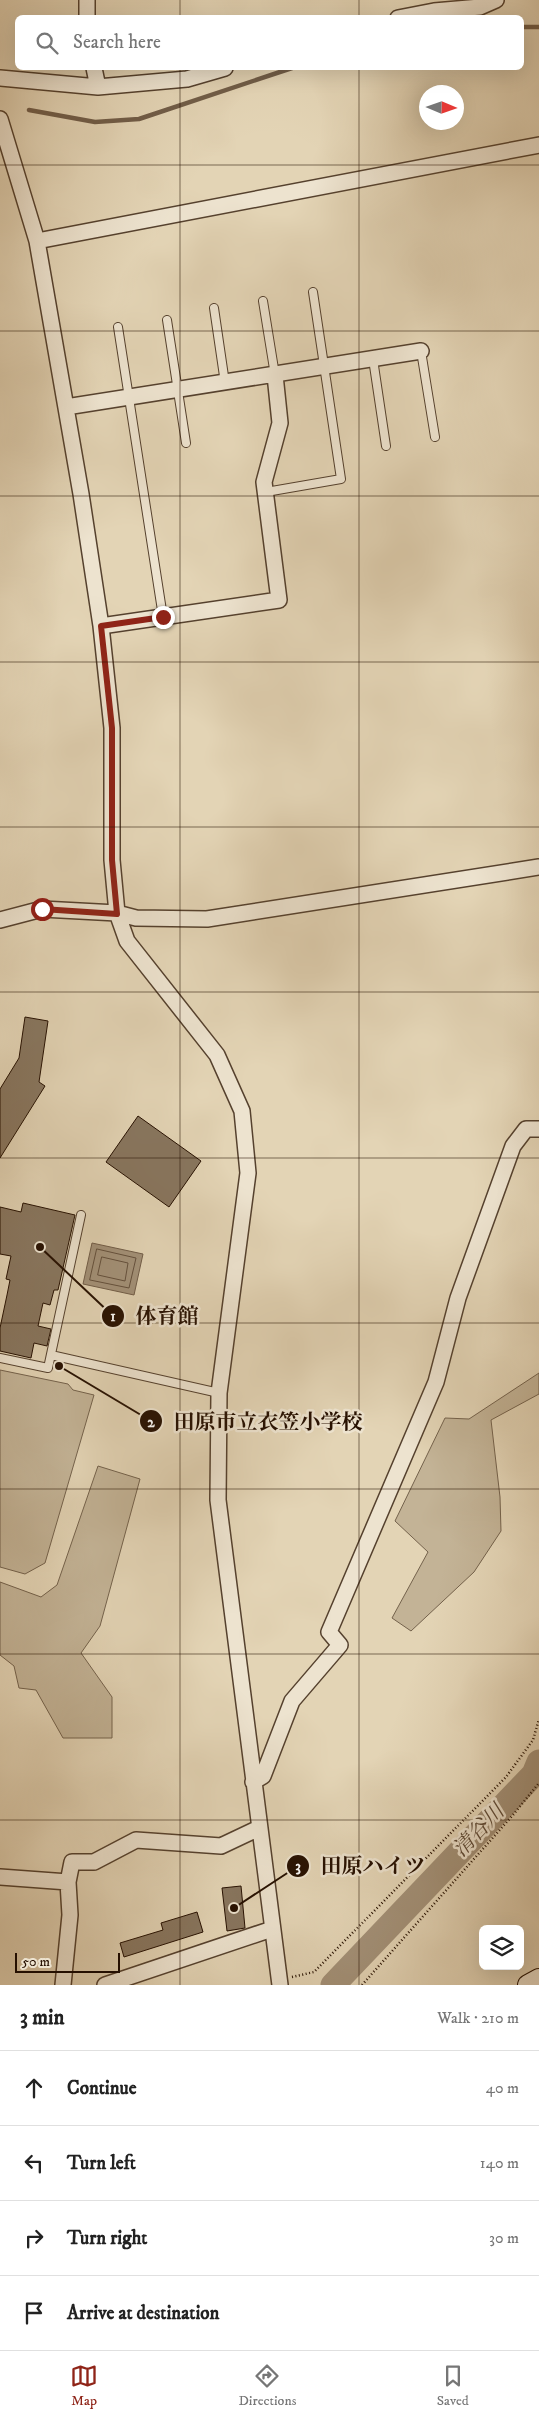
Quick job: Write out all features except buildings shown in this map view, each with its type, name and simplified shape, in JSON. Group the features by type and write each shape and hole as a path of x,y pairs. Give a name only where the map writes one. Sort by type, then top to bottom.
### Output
{"street":[{"path":"87,0 87,15"},
{"path":"413,15 434,11 480,8 496,0"},
{"path":"94,70 98,87"},
{"path":"0,78 98,87 187,79 218,70"},
{"path":"0,119 2,136 37,241 101,626 112,728 112,860 117,914 127,941 217,1055 242,1110 248,1172 219,1392 218,1500 280,1982"},
{"path":"37,241 539,145"},
{"path":"66,407 325,368 421,351"},
{"path":"101,626 279,600 264,482 280,423 275,375"},
{"path":"0,920 42,909 117,914 136,918 207,919 539,867"},
{"path":"253,1782 263,1776 292,1701 340,1645 329,1632 436,1382 458,1298 513,1146 526,1129 539,1130"},
{"path":"63,1985 70,1916 68,1882 72,1862 94,1862 136,1840 221,1846 259,1828"},
{"path":"0,1877 68,1882"},
{"path":"105,1985 272,1929"},
{"path":"528,1985 539,1979"}],"lane":[{"path":"266,492 341,479 313,292"},
{"path":"263,301 275,375"},
{"path":"214,308 225,383"},
{"path":"167,320 186,443"},
{"path":"118,327 163,617"},
{"path":"421,351 434,437"},
{"path":"373,359 386,446"},
{"path":"0,1358 48,1368 81,1215"},
{"path":"51,1355 219,1392"}],"path":[{"path":"280,1982 314,1972 506,1776 533,1740 539,1719"},
{"path":"362,1985 513,1815 539,1783"}],"shaded area":[{"path":"0,1370 68,1384 73,1390 94,1395 45,1563 25,1574 0,1567"},
{"path":"539,1373 539,1394 491,1420 500,1497 501,1531 474,1572 411,1631 392,1618 428,1552 395,1521 445,1418 469,1419"},
{"path":"98,1466 140,1479 100,1626 81,1653 112,1697 112,1738 63,1738 36,1690 19,1688 14,1666 0,1655 0,1582 41,1597 57,1585"}],"water":[{"path":"92,1243 143,1254 134,1295 83,1284"}],"waterway":[{"path":"524,27 539,27"},
{"path":"29,110 95,122 139,119 286,70"},
{"name":"清谷川","path":"333,1985 534,1774 539,1762"}],"place":[{"name":"体育館","path":"40,1247"},
{"name":"田原市立衣笠小学校","path":"59,1366"},
{"name":"田原ハイツ","path":"234,1908"}],"route":[{"path":"42,909 117,914 112,860 112,728 101,626 163,617"}]}
